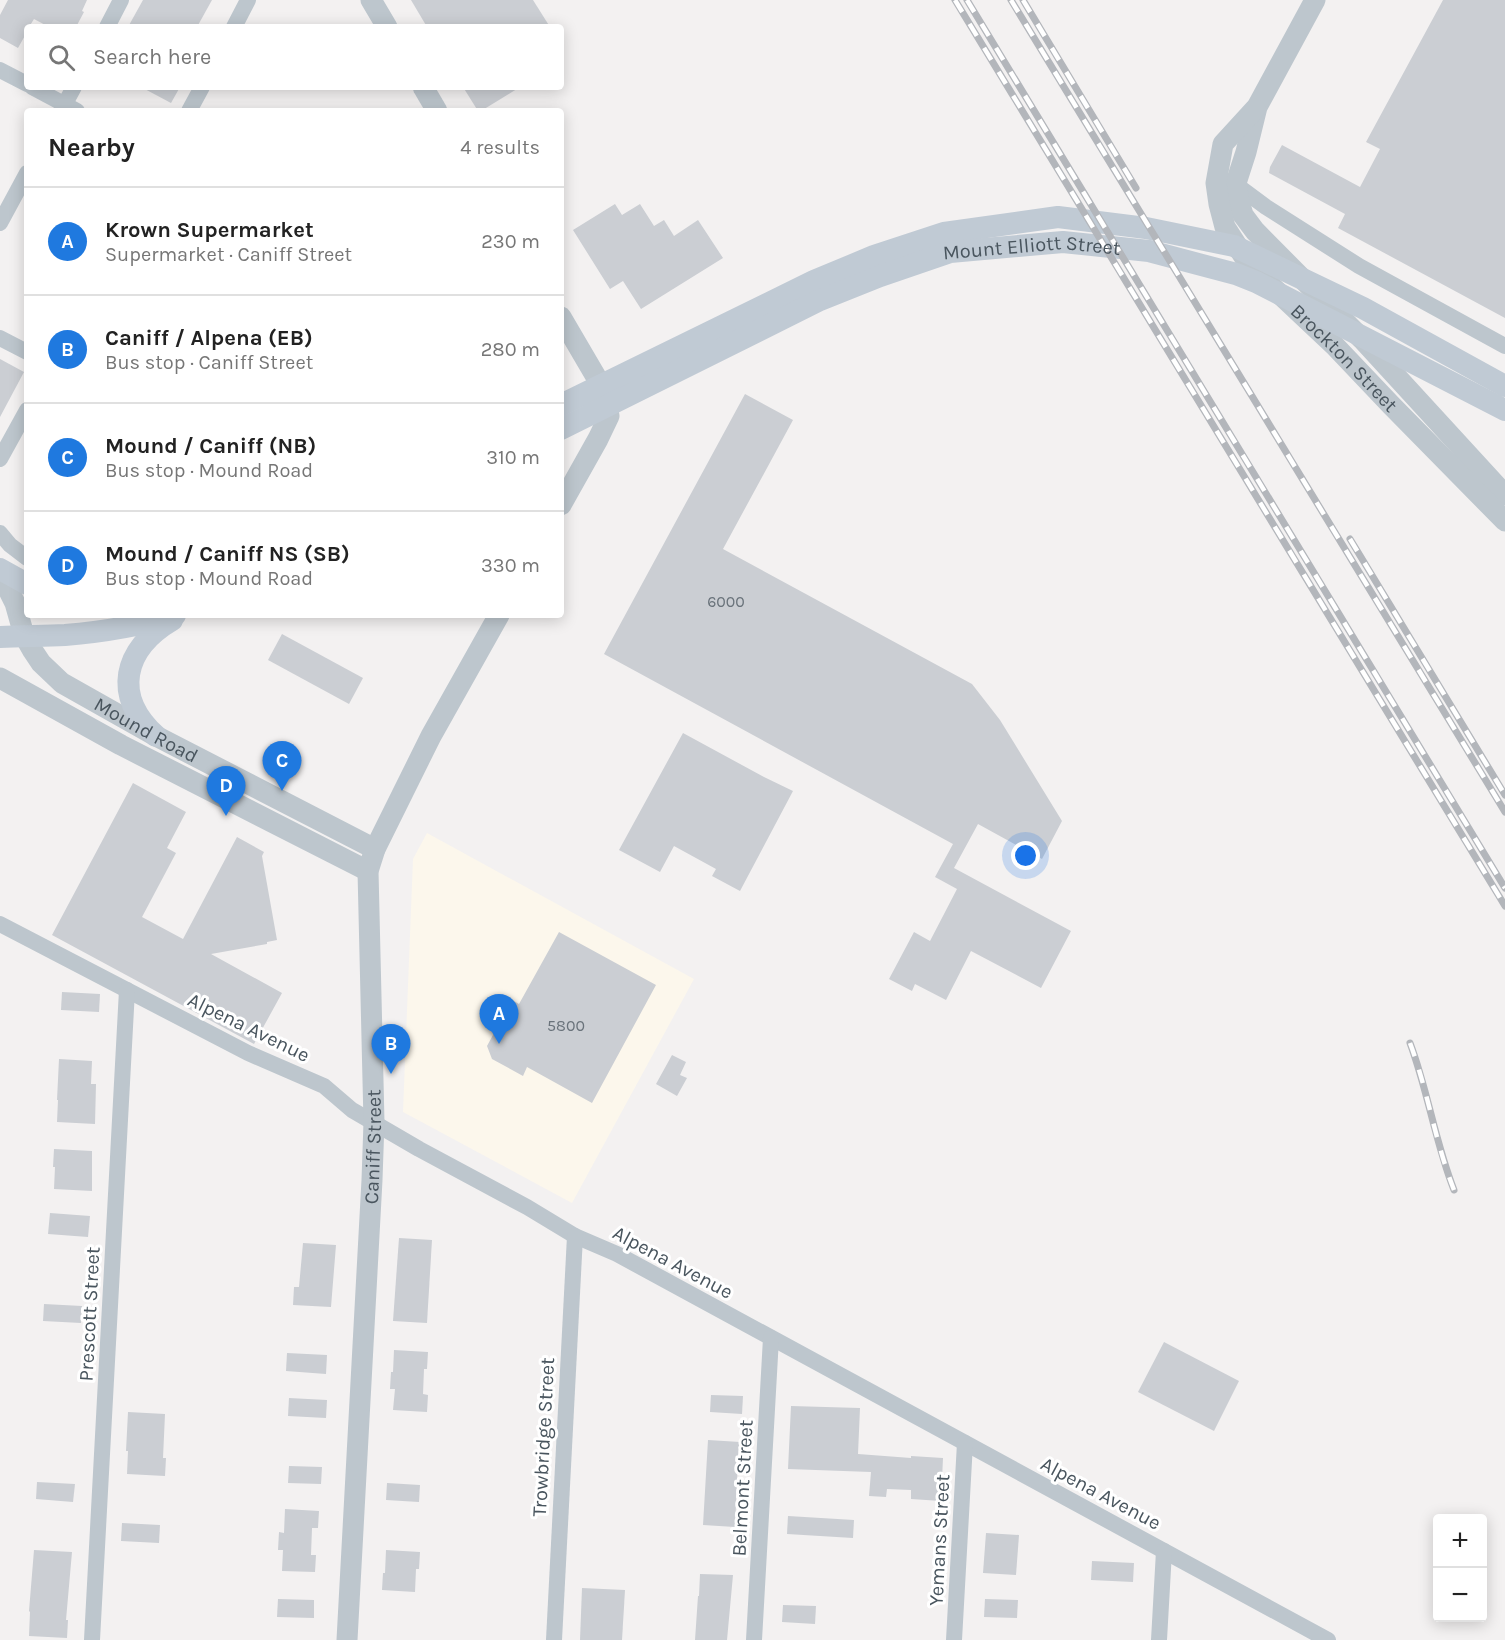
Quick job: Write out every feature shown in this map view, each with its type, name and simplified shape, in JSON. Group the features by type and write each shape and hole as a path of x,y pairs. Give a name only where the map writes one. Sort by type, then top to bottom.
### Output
{"main road":[{"name":"Mount Elliott Street","path":"564,404 814,281 874,256 944,233 1058,217 1146,228 1234,246 1363,308 1472,381 1505,410"},
{"name":"Mount Elliott Street","path":"564,428 820,300 880,276 950,252 1063,242 1149,251 1236,274 1472,381 1505,386"},
{"path":"0,569 24,582"},
{"path":"0,637 112,629 165,618"},
{"path":"156,736 143,725 133,707 129,687 131,667 143,643 176,618"}],"street":[{"path":"108,24 121,0"},
{"path":"236,24 248,0"},
{"path":"370,0 385,24"},
{"path":"1315,0 1257,107 1246,152 1226,180 1359,266 1505,346"},
{"path":"0,70 24,82"},
{"path":"37,90 65,108"},
{"path":"67,108 73,90"},
{"path":"191,108 200,90"},
{"path":"425,90 435,108"},
{"path":"0,223 24,179"},
{"name":"Brockton Street","path":"1226,180 1239,201 1243,215 1255,231 1362,339 1505,495"},
{"name":"Brockton Street","path":"1226,180 1218,204 1225,227 1250,266 1334,345 1505,521"},
{"path":"564,322 602,387 609,416 564,500"},
{"path":"0,338 24,350"},
{"path":"0,459 24,415"},
{"path":"0,533 10,545 24,556"},
{"name":"Mound Road","path":"0,579 6,585 15,603 24,635 33,651 41,663 62,683 156,736 375,849"},
{"name":"Caniff Street","path":"347,1640 374,1122 368,871 375,849 431,736 497,618"},
{"name":"Mound Road","path":"0,678 121,745 368,871"},
{"name":"Alpena Avenue","path":"0,924 248,1053 324,1086 352,1110 418,1149 527,1207 574,1236 616,1254 1328,1640"},
{"name":"Prescott Street","path":"92,1640 127,990"},
{"name":"Trowbridge Street","path":"554,1640 574,1236"},
{"name":"Belmont Street","path":"754,1640 771,1338"},
{"name":"Yemans Street","path":"954,1640 965,1443"},
{"path":"1159,1640 1164,1551"}],"shaded area":[{"path":"427,833 694,979 572,1203 403,1112 413,859"}],"building":[{"path":"8,0 87,0 78,24 43,24 34,19 31,24 24,24 24,37 18,48 0,38 0,15"},
{"path":"143,0 212,0 199,24 130,24"},
{"path":"411,0 533,0 548,24 425,24"},
{"path":"1443,0 1505,0 1505,318 1338,228 1345,214 1269,173 1282,145 1360,187 1380,149 1366,142"},
{"path":"147,90 178,90 171,103"},
{"path":"465,90 515,90 486,108 476,108"},
{"path":"615,204 622,215 640,204 654,226 664,220 674,236 698,220 723,258 641,309 623,281 610,289 573,230"},
{"path":"0,359 24,372 0,417"},
{"path":"745,394 793,420 723,549 972,684 1000,720 1062,821 1042,859 978,824 954,868 1071,931 1041,988 971,951 946,1000 915,984 912,991 889,979 914,932 930,941 957,889 935,877 953,844 604,654"},
{"path":"282,634 363,678 349,704 268,660"},
{"path":"683,733 793,791 740,891 712,876 716,869 674,846 660,872 619,850"},
{"path":"133,783 186,812 167,848 176,853 142,917 183,939 237,837 264,852 262,856 277,940 267,942 267,944 211,954 282,993 254,1044 52,935"},
{"path":"559,932 656,985 592,1103 527,1067 523,1076 492,1059 487,1046 512,1000 519,1004"},
{"path":"62,992 100,994 99,1012 61,1010"},
{"path":"672,1055 686,1062 680,1075 687,1078 677,1096 656,1084"},
{"path":"59,1059 92,1061 91,1084 96,1084 95,1124 57,1122"},
{"path":"54,1149 92,1151 92,1191 54,1189"},
{"path":"50,1213 90,1216 88,1237 48,1234"},
{"path":"399,1238 432,1240 427,1323 393,1321"},
{"path":"303,1243 336,1245 331,1307 293,1305 294,1287 299,1287"},
{"path":"44,1304 82,1306 81,1323 43,1321"},
{"path":"1164,1342 1239,1381 1214,1431 1138,1392"},
{"path":"394,1350 428,1352 427,1369 424,1369 423,1394 428,1395 427,1412 393,1410 395,1389 390,1389"},
{"path":"287,1353 327,1355 326,1374 286,1371"},
{"path":"711,1395 743,1396 742,1414 710,1412"},
{"path":"289,1398 327,1400 326,1418 288,1416"},
{"path":"791,1406 860,1408 858,1454 943,1458 941,1501 911,1499 911,1490 887,1489 886,1497 869,1496 871,1472 788,1469"},
{"path":"128,1412 165,1414 163,1458 166,1458 165,1476 127,1474"},
{"path":"708,1440 740,1442 735,1527 703,1525"},
{"path":"289,1466 322,1467 321,1484 288,1483"},
{"path":"37,1482 75,1484 73,1502 36,1499"},
{"path":"387,1483 420,1485 419,1502 386,1500"},
{"path":"285,1509 319,1511 318,1528 312,1528 311,1555 316,1555 315,1572 282,1571 283,1550 278,1550 279,1532 284,1533"},
{"path":"788,1516 854,1520 853,1538 787,1534"},
{"path":"122,1523 160,1525 159,1543 121,1541"},
{"path":"986,1533 1019,1535 1016,1575 983,1573"},
{"path":"34,1550 72,1552 66,1620 68,1620 67,1638 29,1636"},
{"path":"386,1550 420,1552 419,1569 416,1569 415,1592 382,1590"},
{"path":"1092,1561 1134,1563 1133,1582 1091,1580"},
{"path":"700,1574 733,1575 727,1640 695,1640"},
{"path":"582,1588 625,1590 622,1640 580,1640"},
{"path":"278,1599 314,1600 314,1618 277,1617"},
{"path":"985,1599 1018,1600 1017,1618 984,1617"},
{"path":"783,1605 816,1606 815,1624 782,1622"}],"railway":[{"path":"955,0 1505,906"},
{"path":"967,0 1505,888"},
{"path":"1011,0 1505,812"},
{"path":"1023,0 1136,188"},
{"path":"1350,539 1505,795"},
{"path":"1410,1043 1454,1190"}],"place":[{"name":"Mound / Caniff (NB)","path":"282,791"},
{"name":"Mound / Caniff NS (SB)","path":"226,816"},
{"name":"Krown Supermarket","path":"499,1044"},
{"name":"Caniff / Alpena (EB)","path":"391,1074"}]}
